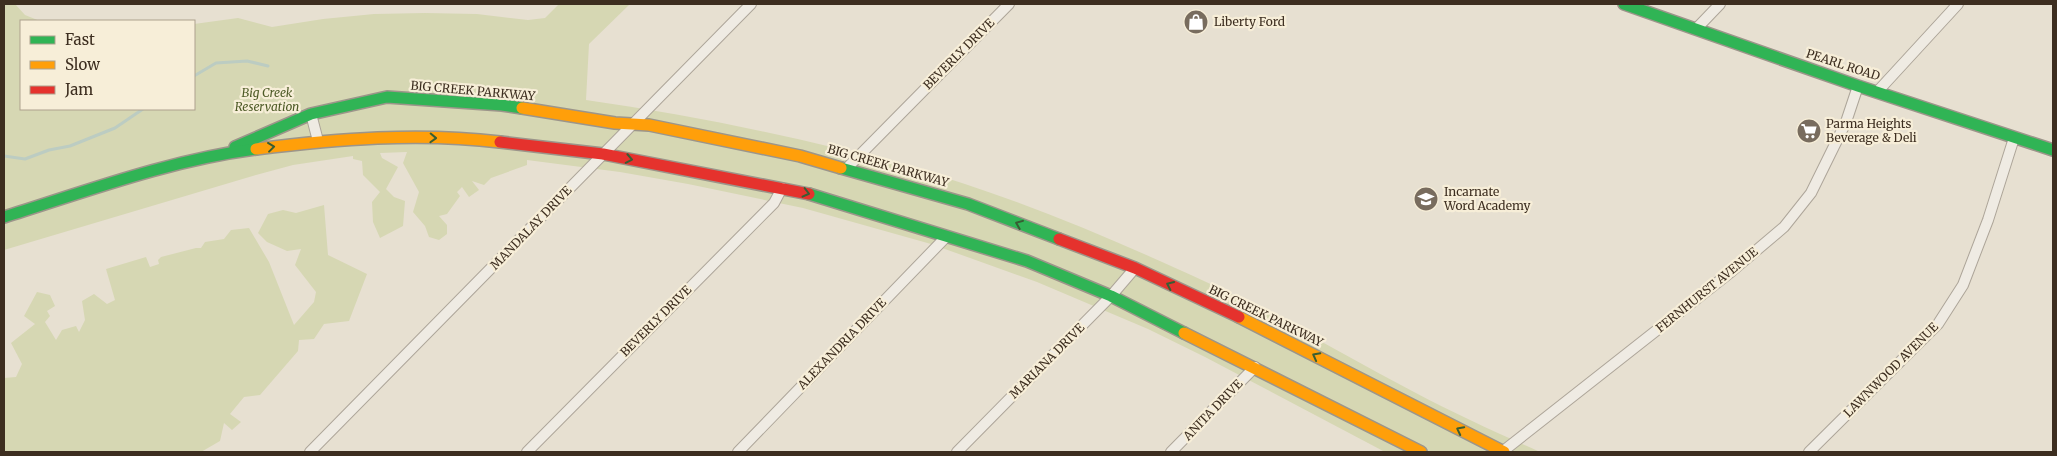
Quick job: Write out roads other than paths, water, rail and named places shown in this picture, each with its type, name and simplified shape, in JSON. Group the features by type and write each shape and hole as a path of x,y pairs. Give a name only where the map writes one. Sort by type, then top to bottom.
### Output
{"street":[{"name":"MANDALAY DRIVE","path":"310,452 751,4"},
{"name":"BEVERLY DRIVE","path":"847,168 1008,4"},
{"name":"PEARL ROAD","path":"1624,4 1858,86 1878,91 1918,107 2053,150"},
{"path":"1697,28 1720,4"},
{"path":"1878,91 1958,4"},
{"name":"FERNHURST AVENUE","path":"1503,452 1732,271 1784,227 1811,194 1846,122 1858,86"},
{"name":"BIG CREEK PARKWAY","path":"223,153 311,114 387,97 502,105 650,125 791,154 847,168 968,204 1135,268 1277,335 1364,382 1503,452"},
{"path":"311,114 318,140"},
{"name":"BIG CREEK PARKWAY","path":"4,216 166,167 223,153 318,140 384,136 494,141 603,154 782,188 836,201 1027,261 1111,296 1421,452"},
{"name":"LAWNWOOD AVENUE","path":"1809,452 1938,324 1963,285 1988,220 2014,138"},
{"name":"BEVERLY DRIVE","path":"527,452 771,205 782,188"},
{"name":"ALEXANDRIA DRIVE","path":"738,452 946,237"},
{"name":"MARIANA DRIVE","path":"957,452 1111,296 1135,268"},
{"name":"ANITA DRIVE","path":"1171,452 1255,367"}],"waterway":[{"path":"195,75 216,63 247,61 268,66"},
{"path":"4,156 25,159 49,150 70,146 115,128 142,110"}],"place":[{"name":"Liberty Ford","path":"1196,22"},
{"name":"Parma Heights Beverage & Deli","path":"1809,131"},
{"name":"Incarnate Word Academy","path":"1426,199"}],"park label":[{"name":"Big Creek Reservation","path":"267,100"}]}
